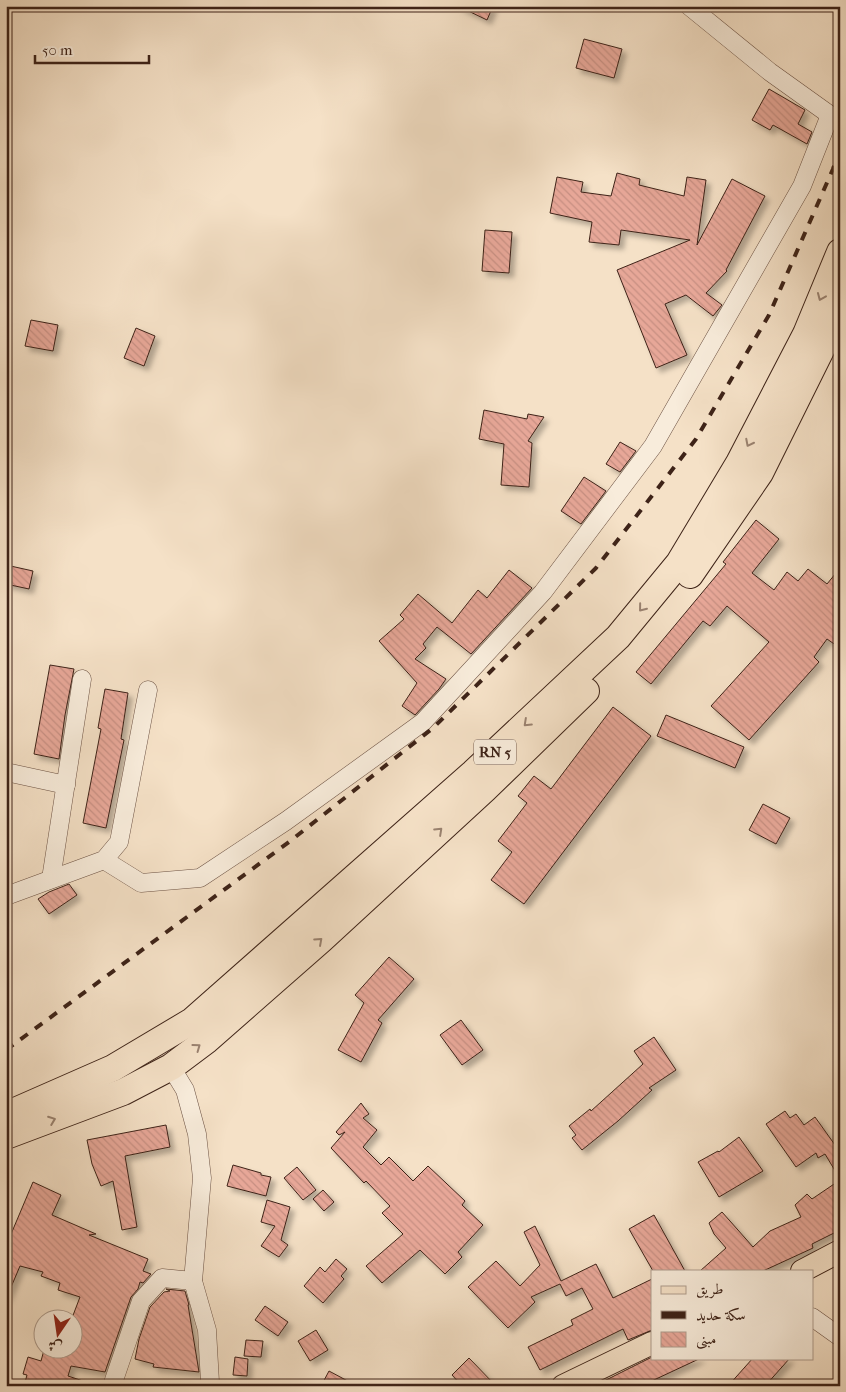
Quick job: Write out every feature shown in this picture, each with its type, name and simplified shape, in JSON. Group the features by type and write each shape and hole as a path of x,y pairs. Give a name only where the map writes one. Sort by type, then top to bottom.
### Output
{"highway":[{"name":"RN 5","path":"6,1115 113,1068 192,1022 473,773 618,637 679,563 739,463 806,334 840,252"},
{"name":"RN 5","path":"6,1136 123,1092 171,1067 207,1040 485,789 631,648 692,573 760,473 840,308"}],"main road":[{"path":"804,1270 840,1251"},
{"path":"563,1386 651,1343"}],"street":[{"path":"104,860 142,883 200,878 286,821 423,722 543,592 653,446 802,186 830,115 770,72 689,6"},
{"path":"51,879 82,679"},
{"path":"6,896 104,860 119,842 148,690"},
{"path":"6,772 66,785"},
{"path":"171,1067 185,1090 197,1134 202,1178 193,1281 206,1330 209,1386"},
{"path":"112,1386 141,1302 162,1278 193,1281"},
{"path":"814,1318 840,1337"}],"building":[{"path":"458,6 493,6 487,20"},
{"path":"584,39 622,49 614,78 576,68"},
{"path":"769,89 805,110 798,124 812,132 807,144 773,125 770,130 752,120"},
{"path":"617,173 640,179 639,185 684,196 687,177 706,180 697,245 732,179 765,196 727,271 706,293 722,305 713,316 686,295 665,304 687,355 656,368 617,270 690,240 621,230 619,245 589,242 592,222 550,213 557,177 583,182 581,192 611,196"},
{"path":"485,230 512,232 509,273 482,271"},
{"path":"31,320 58,325 53,351 25,346"},
{"path":"136,328 155,336 144,366 124,358"},
{"path":"484,410 527,419 528,414 544,417 528,441 532,443 529,487 501,485 504,444 479,439"},
{"path":"620,442 636,451 620,472 606,464"},
{"path":"584,477 606,491 581,524 561,511"},
{"path":"756,520 779,539 752,573 774,590 787,572 798,581 808,569 827,584 840,568 840,648 827,639 814,657 819,662 749,740 711,706 769,642 727,606 710,626 703,621 651,684 636,672 726,564 723,562"},
{"path":"6,565 33,571 29,589 6,584"},
{"path":"509,570 532,588 471,654 437,627 423,644 426,648 415,659 446,679 415,715 402,706 417,683 379,641 404,619 400,615 418,594 452,623 478,590 487,598"},
{"path":"50,665 74,669 59,759 34,754"},
{"path":"105,689 128,693 121,739 124,740 106,828 83,823 101,729 98,728"},
{"path":"613,707 651,736 524,904 491,880 512,852 498,841 527,803 518,796 534,776 551,789"},
{"path":"666,715 744,747 735,768 657,736"},
{"path":"763,804 790,818 776,844 749,830"},
{"path":"69,884 77,895 49,914 38,899 49,892"},
{"path":"389,957 414,979 378,1020 382,1023 361,1062 338,1050 364,1003 355,995"},
{"path":"461,1020 483,1050 462,1065 440,1035"},
{"path":"654,1037 676,1070 649,1088 652,1090 582,1150 572,1138 576,1135 569,1126 590,1109 591,1111 643,1064 634,1051"},
{"path":"361,1103 369,1114 363,1118 377,1130 363,1147 381,1165 389,1157 413,1181 428,1166 465,1201 462,1205 483,1225 458,1252 462,1257 445,1274 420,1250 382,1283 366,1266 403,1234 382,1213 390,1206 366,1181 364,1183 331,1148 345,1132 339,1135 336,1132"},
{"path":"785,1111 790,1118 796,1114 804,1125 815,1117 840,1152 840,1179 825,1154 818,1158 816,1153 796,1167 766,1124"},
{"path":"166,1125 170,1147 125,1156 137,1227 122,1230 113,1181 101,1186 92,1164 87,1140"},
{"path":"739,1137 763,1171 719,1197 698,1162 719,1152"},
{"path":"233,1165 271,1177 266,1196 227,1186"},
{"path":"297,1167 316,1190 303,1200 284,1178"},
{"path":"840,1180 840,1230 812,1244 813,1248 765,1270 701,1270 726,1248 714,1234 709,1223 722,1212 753,1247 770,1231 801,1217 795,1205 807,1194 812,1199"},
{"path":"33,1182 61,1195 52,1215 96,1234 89,1235 148,1259 143,1271 151,1274 143,1283 140,1282 138,1289 131,1297 105,1372 71,1366 68,1376 92,1384 91,1386 24,1386 27,1375 23,1374 28,1357 32,1360 41,1361 82,1360 82,1310 75,1310 80,1297 58,1290 60,1283 41,1276 43,1272 20,1266 6,1299 6,1246"},
{"path":"323,1190 334,1202 324,1211 313,1199"},
{"path":"267,1200 290,1207 281,1240 288,1245 279,1257 261,1246 275,1226 261,1222"},
{"path":"654,1215 684,1270 652,1270 629,1229"},
{"path":"535,1226 561,1281 596,1264 613,1298 651,1279 651,1330 628,1340 623,1329 540,1370 528,1347 573,1325 571,1320 593,1309 582,1288 566,1296 560,1284 531,1297 535,1302 508,1328 468,1287 496,1261 520,1286 540,1265 524,1232"},
{"path":"336,1259 347,1269 341,1276 344,1279 323,1303 304,1286 320,1267 325,1272"},
{"path":"166,1289 185,1291 189,1305 199,1372 153,1367 154,1364 135,1359 139,1339 150,1307 164,1292 170,1291"},
{"path":"265,1306 288,1322 278,1336 255,1320"},
{"path":"316,1330 328,1350 310,1361 298,1341"},
{"path":"246,1340 263,1341 261,1357 244,1356"},
{"path":"235,1357 248,1359 247,1376 233,1375"},
{"path":"469,1358 496,1386 462,1386 452,1375"},
{"path":"651,1358 651,1360 697,1360 641,1386 594,1386"},
{"path":"751,1360 788,1360 765,1386 728,1386"},
{"path":"329,1371 357,1386 321,1386"}],"railway":[{"path":"6,1050 289,842 433,728 596,568 696,439 769,315 833,169 840,148"}]}
